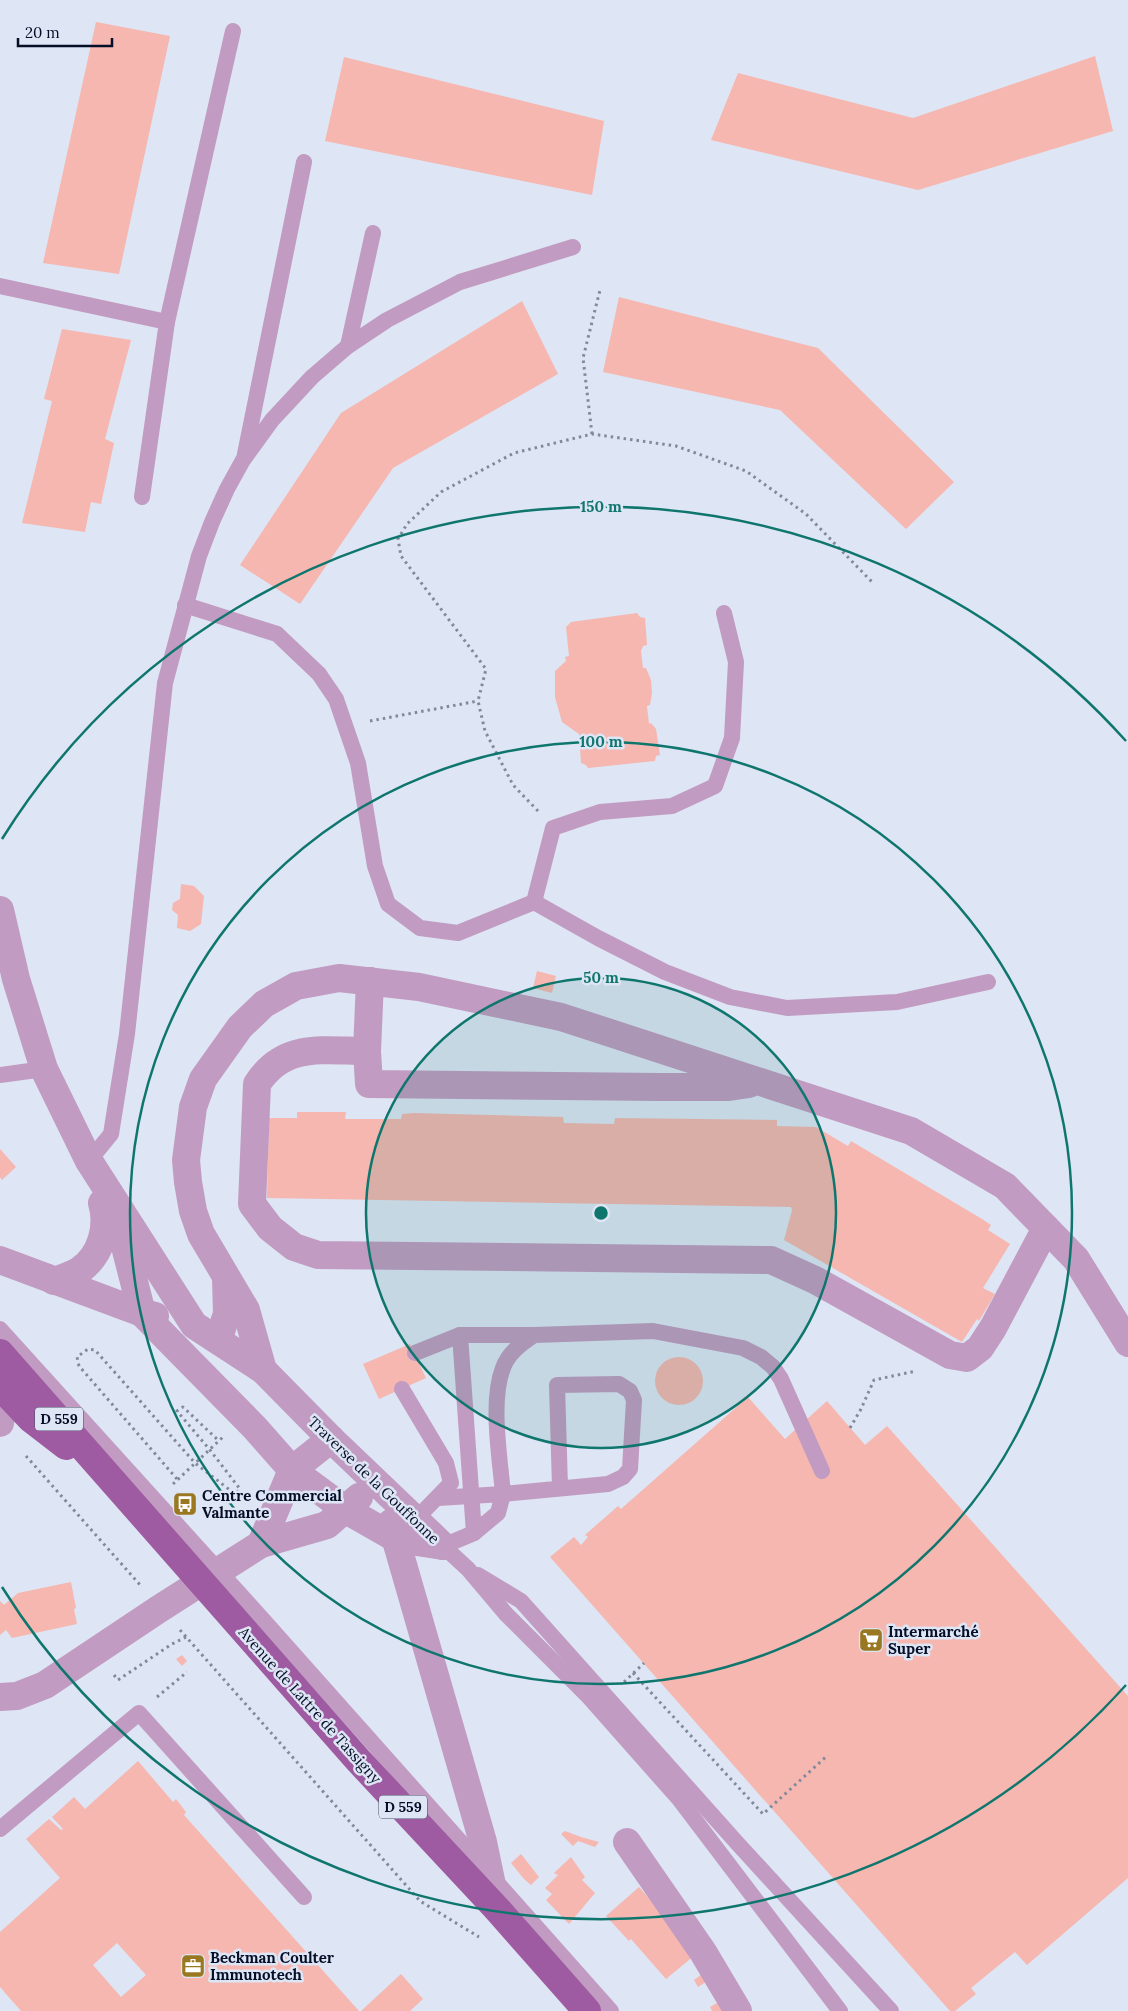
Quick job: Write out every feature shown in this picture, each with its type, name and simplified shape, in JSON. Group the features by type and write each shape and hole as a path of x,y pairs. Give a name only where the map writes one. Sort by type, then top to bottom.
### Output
{"main road":[{"name":"Avenue de Lattre de Tassigny","path":"0,1353 117,1486 194,1559 228,1598 358,1760 497,1909 587,2011"},
{"name":"Avenue de Lattre de Tassigny","path":"3,1389 31,1419 117,1486"}],"street":[{"name":"Traverse de la Gouffonne","path":"0,910 16,980 44,1069 89,1161 194,1324 263,1370 331,1439 443,1546"},
{"path":"263,1370 246,1310 202,1234 193,1211 186,1160 193,1106 203,1080 240,1027 264,1004 296,986 339,978 419,987 561,1017 911,1131 1005,1186 1076,1259 1128,1343"},
{"path":"370,981 367,1051 369,1084 729,1087 763,1083"},
{"path":"367,1051 315,1050 289,1055 265,1071 257,1084 252,1204 270,1228 294,1247 318,1255 771,1260 814,1280 950,1355 967,1358 980,1348 993,1328 1046,1228"},
{"name":"Traverse de la Gouffonne","path":"54,1281 80,1271 94,1256 104,1238 104,1209 89,1161"},
{"name":"Traverse de la Gouffonne","path":"112,1197 142,1313 256,1428 292,1470 346,1510 397,1539 443,1546"},
{"path":"0,1260 142,1313 194,1324"},
{"path":"218,1340 227,1314 226,1274"},
{"path":"3,1389 0,1424 31,1419"},
{"path":"260,1544 292,1470 331,1439"},
{"path":"0,1696 18,1696 45,1685 260,1544 327,1525 376,1482 397,1539 412,1603 491,1876 497,1909"},
{"path":"627,1842 703,1952 738,2011"}],"lane":[{"path":"142,497 167,322 233,31"},
{"path":"243,460 304,162"},
{"path":"348,346 373,233"},
{"path":"89,1161 111,1134 128,1034 165,682 199,556 212,522 243,460 279,413 312,378 348,346 387,320 460,282 573,247"},
{"path":"0,286 167,322"},
{"path":"185,606 277,634 319,674 336,700 358,763 374,866 388,904 420,928 458,934 534,902"},
{"path":"534,902 553,828 600,812 672,806 715,786 732,738 736,662 724,614"},
{"path":"534,902 598,938 665,972 730,997 787,1008 897,1002 988,982"},
{"path":"0,1075 44,1069"},
{"path":"0,1328 194,1559"},
{"path":"415,1353 460,1335 534,1335 653,1331 743,1348 761,1356 773,1367 781,1380 822,1471"},
{"path":"460,1335 474,1533"},
{"path":"534,1335 519,1345 503,1366 496,1393 503,1494 498,1513 474,1533 443,1546 468,1569 506,1614 587,1695 679,1799 840,2011"},
{"path":"438,1498 503,1494 608,1484 623,1477 630,1468 634,1400 630,1391 619,1384 557,1385 560,1488"},
{"path":"402,1389 446,1463 451,1483 416,1519"},
{"path":"468,1569 521,1601 738,1844 891,2011"},
{"path":"228,1598 491,1876 611,2011"},
{"path":"0,1829 139,1713 304,1897"}],"path":[{"path":"592,434 583,358 600,290"},
{"path":"553,828 513,785 485,731 478,702 486,669 401,556 398,539 407,524 441,492 514,453 592,434 676,446 746,471 806,514 872,582"},
{"path":"382,719 478,702"},
{"path":"210,1450 195,1463 177,1479 79,1366 77,1357 88,1349 95,1350 195,1463 235,1494 240,1489 210,1450 177,1411 183,1407 219,1441 210,1450"},
{"path":"850,1428 874,1380 914,1372"},
{"path":"26,1455 143,1589"},
{"path":"180,1631 420,1901 478,1936"},
{"path":"118,1680 186,1637"},
{"path":"139,1713 187,1672"},
{"path":"633,1673 762,1814 828,1755"}],"building":[{"path":"96,22 170,36 119,274 43,263"},
{"path":"1095,56 1113,131 918,190 711,140 738,73 913,118"},
{"path":"344,57 604,121 592,195 325,141"},
{"path":"619,297 818,348 954,482 906,529 780,410 603,372"},
{"path":"522,301 558,374 393,468 300,604 240,565 341,413"},
{"path":"62,329 131,340 105,439 114,443 101,504 91,502 85,532 22,523 52,401 44,399"},
{"path":"637,613 640,617 645,618 647,645 643,646 641,651 643,668 646,668 651,680 652,693 650,705 647,706 649,724 651,723 656,729 660,755 656,756 655,761 588,768 581,763 579,734 562,722 555,697 555,671 566,661 565,657 569,656 566,627 571,622"},
{"path":"181,884 194,886 204,896 201,924 190,931 177,928 178,915 172,910 173,903 180,899"},
{"path":"537,971 556,976 552,993 533,988"},
{"path":"297,1112 346,1112 345,1119 401,1119 402,1114 414,1113 563,1117 564,1123 614,1124 615,1118 777,1120 777,1126 816,1127 848,1146 851,1141 982,1219 991,1225 988,1230 1010,1244 983,1288 995,1294 979,1321 977,1319 962,1342 784,1240 792,1210 791,1207 267,1198 269,1118 297,1118"},
{"path":"0,1149 16,1167 2,1180 0,1177"},
{"path":"410,1344 426,1378 379,1399 363,1364"},
{"path":"679,1357 688,1359 696,1364 701,1372 703,1381 701,1390 696,1398 688,1403 679,1405 670,1403 662,1398 657,1390 655,1381 657,1372 662,1364 670,1359"},
{"name":"Intermarché Super","path":"748,1397 785,1439 827,1401 865,1445 887,1426 1128,1696 1128,1878 1027,1965 1015,1952 971,1988 976,1994 955,2011 950,2011 550,1557 574,1537 581,1545 588,1537 585,1535 618,1506 621,1509"},
{"path":"71,1582 77,1624 12,1638 6,1630 0,1635 0,1601 4,1605 18,1593"},
{"path":"182,1655 187,1661 182,1666 176,1659"},
{"path":"138,1761 173,1802 176,1799 186,1812 184,1815 359,2011 21,2011 0,1987 0,1932 60,1878 26,1839 49,1819 61,1830 63,1829 52,1817 74,1797 85,1809","holes":["117,1943 146,1975 121,1997 93,1965"]},
{"path":"565,1831 599,1842 595,1847 578,1841 573,1846 561,1834"},
{"path":"521,1854 539,1877 531,1885 511,1863"},
{"path":"571,1857 585,1877 582,1880 595,1893 569,1924 546,1900 552,1894 545,1888 558,1875 554,1873"},
{"path":"639,1887 683,1936 695,1955 666,1979 631,1939 629,1941 606,1916"},
{"path":"705,1972 709,1980 698,1987 694,1980"},
{"path":"401,1974 423,1999 410,2011 361,2011"},
{"path":"724,1999 732,2011 712,2011 710,2007"}],"place":[{"name":"Centre Commercial Valmante","path":"185,1504"},
{"name":"Intermarché Super","path":"871,1640"},
{"name":"Beckman Coulter Immunotech","path":"193,1966"}]}
